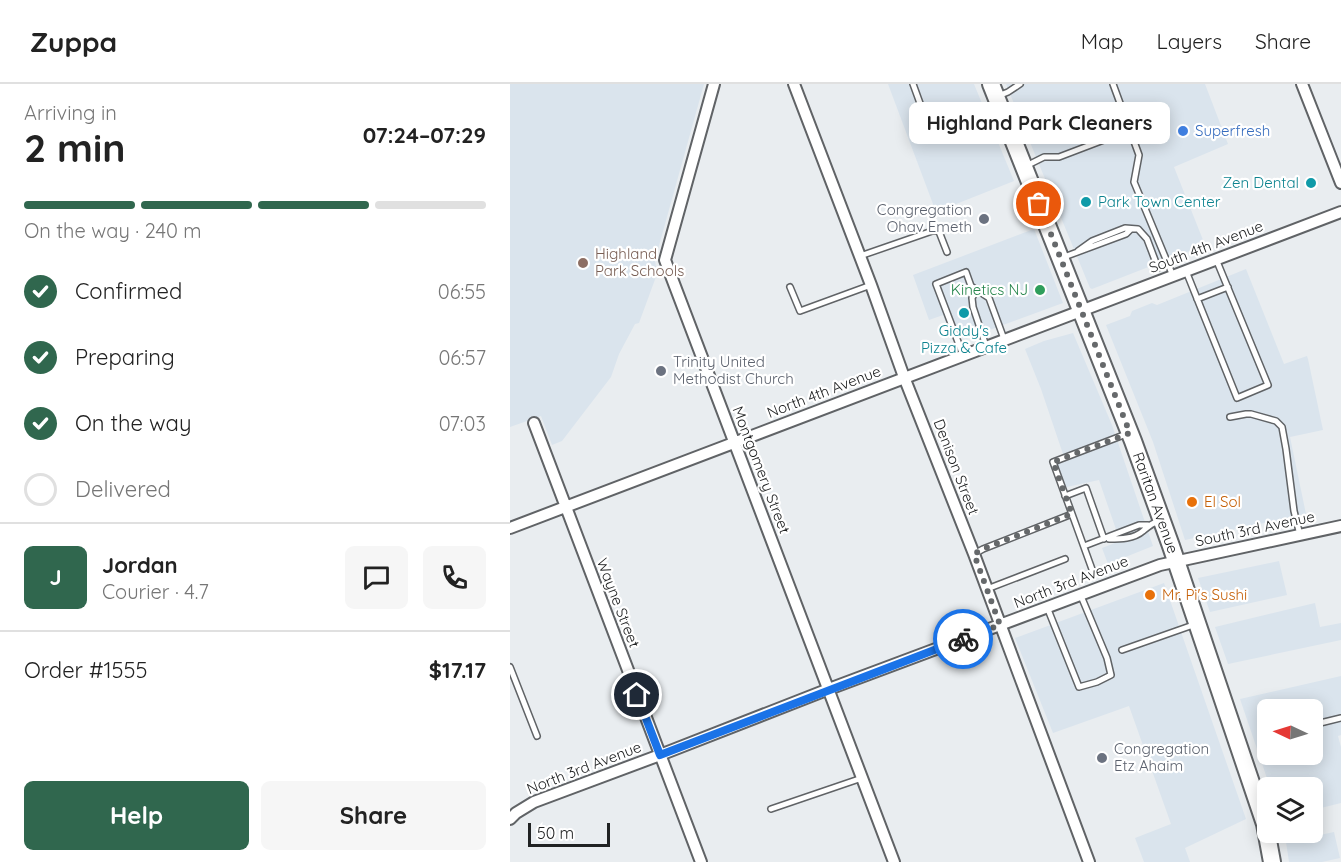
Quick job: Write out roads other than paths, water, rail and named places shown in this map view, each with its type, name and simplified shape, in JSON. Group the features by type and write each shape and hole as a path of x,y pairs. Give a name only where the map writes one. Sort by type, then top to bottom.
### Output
{"main road":[{"name":"Raritan Avenue","path":"993,90 1130,433 1155,523 1176,562 1265,824 1272,862"}],"street":[{"name":"Montgomery Street","path":"714,84 665,260 894,862"},
{"name":"Denison Street","path":"794,84 1089,862"},
{"path":"1302,84 1341,183"},
{"name":"South 4th Avenue","path":"1082,310 1341,212"},
{"name":"North 4th Avenue","path":"510,528 1082,310"},
{"name":"Wayne Street","path":"534,423 700,862"},
{"name":"South 3rd Avenue","path":"1176,562 1341,525"},
{"name":"North 3rd Avenue","path":"510,819 534,802 1160,565 1176,562"}],"lane":[{"path":"913,84 929,128"},
{"path":"993,90 1008,92 1020,84"},
{"path":"1113,84 1139,155 1134,182 1173,276"},
{"path":"1024,166 1044,157 1059,157 1130,130"},
{"path":"1061,258 1092,241 1125,228 1138,229 1147,239 1158,268"},
{"path":"860,256 938,229 947,252"},
{"path":"1186,271 1237,398 1268,385 1216,259"},
{"path":"963,355 936,284 966,272 971,286 988,298 1004,339"},
{"path":"790,287 800,311 871,285"},
{"path":"1197,299 1228,287"},
{"path":"977,290 972,298 973,307 986,346"},
{"path":"1230,417 1251,414 1276,421 1282,427 1299,535"},
{"path":"1093,572 1053,462 1130,433"},
{"path":"1065,496 1086,488 1104,539"},
{"path":"974,554 1072,514"},
{"path":"1084,546 1104,539 1131,537 1155,523"},
{"path":"987,589 1065,559"},
{"path":"1047,608 1079,687 1097,682 1111,675 1107,658 1081,595"},
{"path":"1122,650 1197,623"},
{"path":"510,667 537,736"},
{"path":"1323,722 1341,718"},
{"path":"771,809 862,778"}],"place":[{"name":"Superfresh","path":"1183,131"},
{"name":"Zen Dental","path":"1311,183"},
{"name":"Park Town Center","path":"1086,202"},
{"name":"Highland Park Cleaners","path":"1039,204"},
{"name":"Congregation Ohav Emeth","path":"984,219"},
{"name":"Highland Park Schools","path":"583,263"},
{"name":"Kinetics NJ","path":"1040,290"},
{"name":"Giddy's Pizza & Cafe","path":"964,313"},
{"name":"Trinity United Methodist Church","path":"661,371"},
{"name":"El Sol","path":"1192,502"},
{"name":"Mr. Pi's Sushi","path":"1150,595"},
{"name":"Congregation Etz Ahaim","path":"1102,758"}]}
